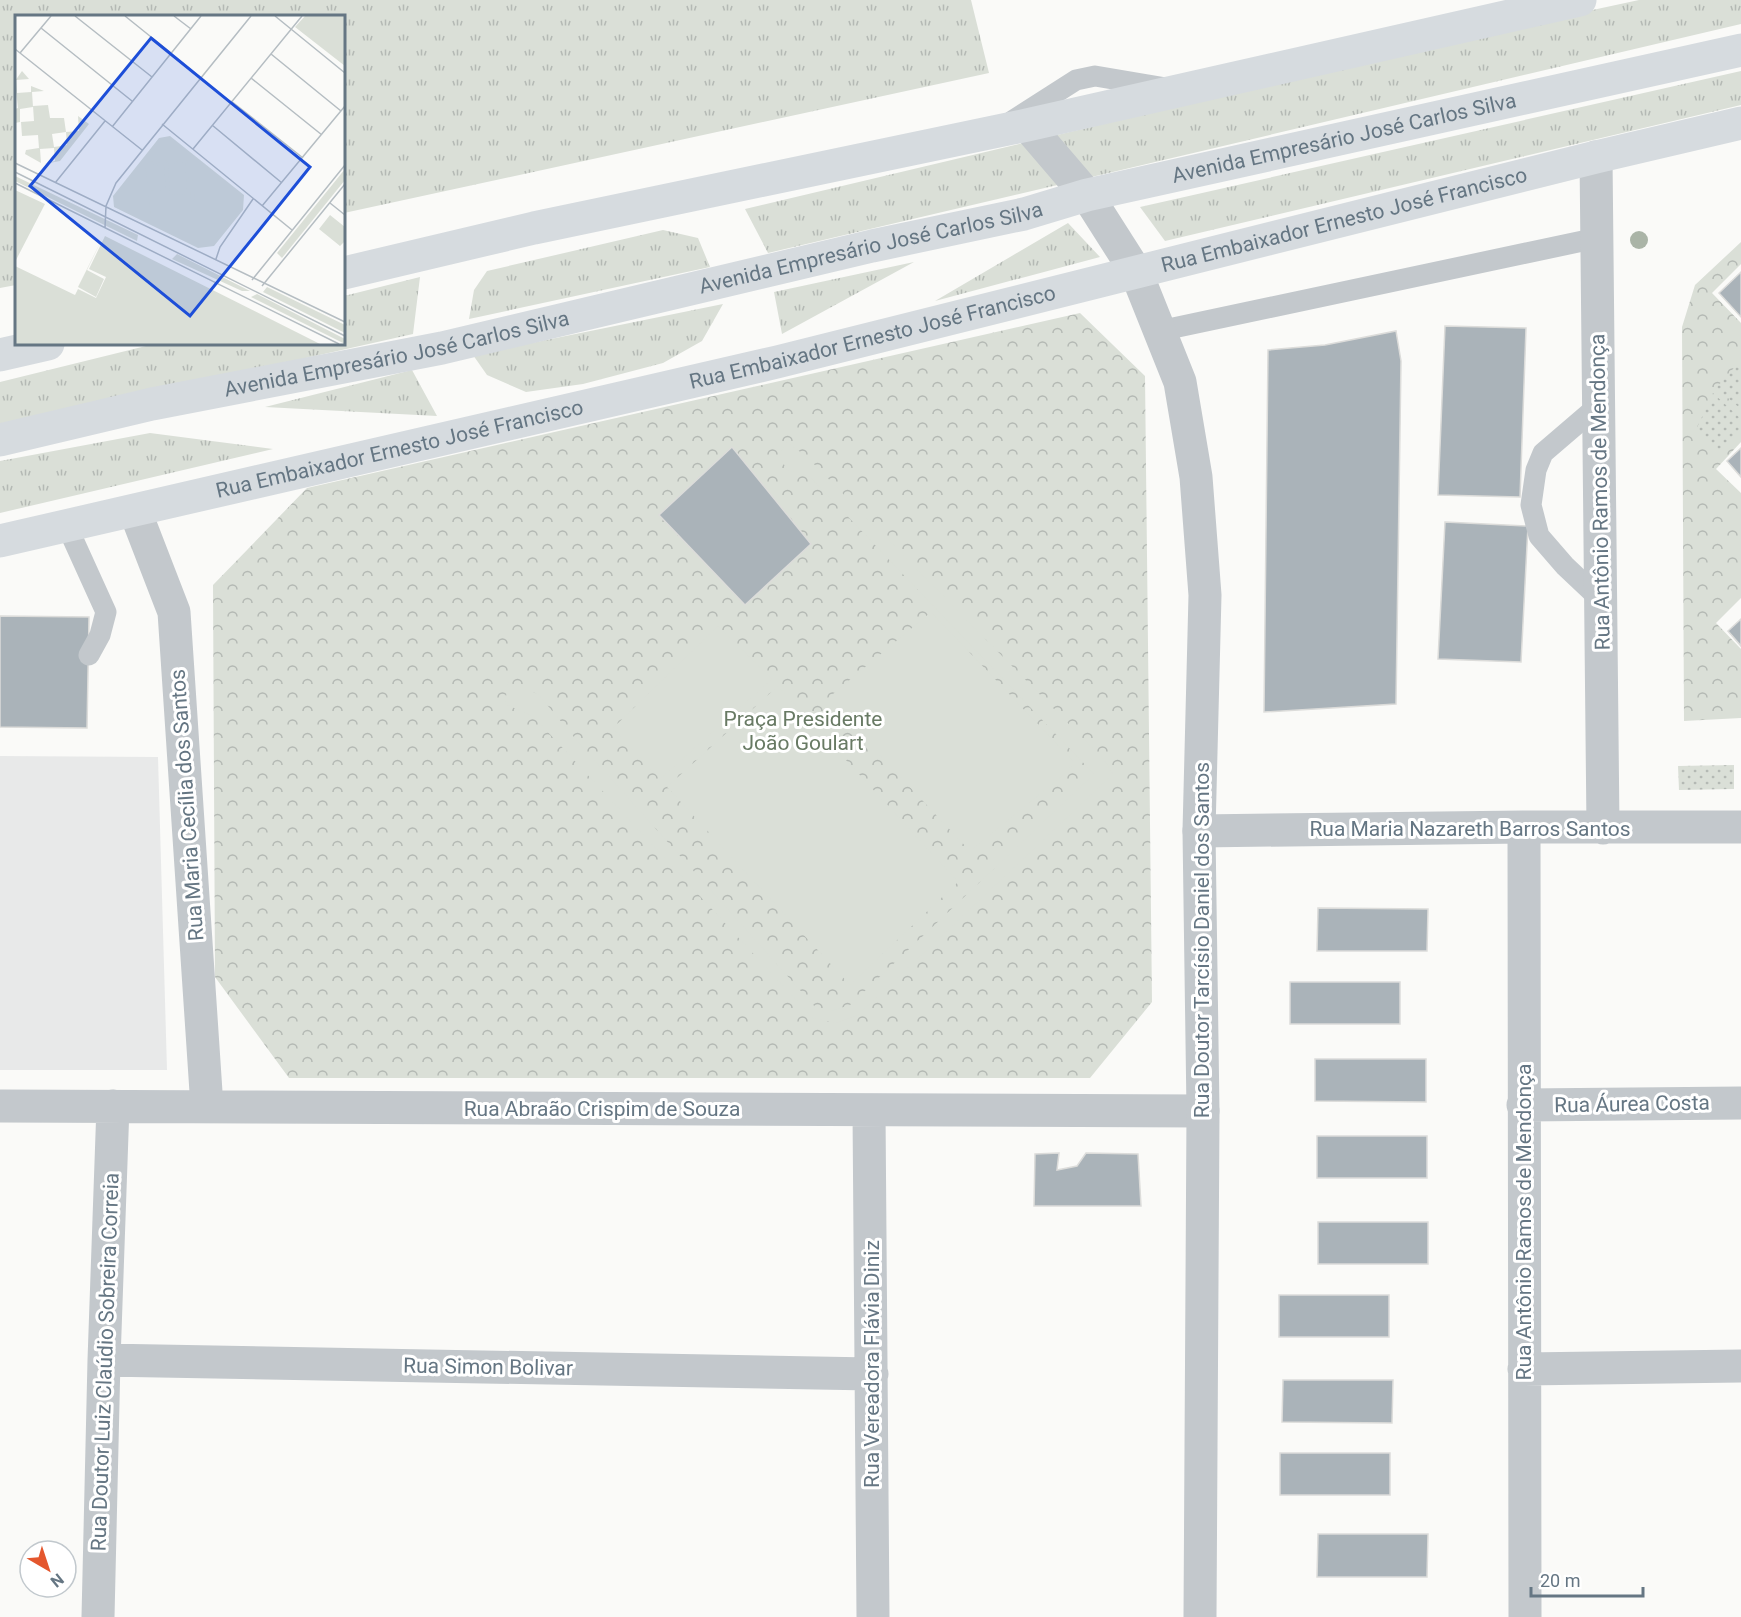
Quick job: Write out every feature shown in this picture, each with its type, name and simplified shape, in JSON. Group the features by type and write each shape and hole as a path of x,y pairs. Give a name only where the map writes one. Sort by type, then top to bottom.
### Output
{"main road":[{"path":"345,273 534,228 1012,128 1580,0"},
{"name":"Avenida Empresário José Carlos Silva","path":"0,440 152,404 442,348 872,246 1024,214 1087,195 1741,50"},
{"name":"Rua Embaixador Ernesto José Francisco","path":"0,541 766,364 1741,123"},
{"path":"0,355 44,345"}],"street":[{"name":"Rua Doutor Tarcísio Daniel dos Santos","path":"1012,128 1087,195 1136,272 1180,382 1196,477 1205,595 1199,831 1203,1111 1200,1617"},
{"name":"Rua Antônio Ramos de Mendonça","path":"1596,157 1603,828"},
{"name":"Rua Maria Cecília dos Santos","path":"135,511 174,612 207,1107"},
{"name":"Rua Antônio Ramos de Mendonça","path":"1524,827 1525,1617"},
{"name":"Rua Maria Nazareth Barros Santos","path":"1199,831 1741,827"},
{"name":"Rua Áurea Costa","path":"1523,1105 1741,1102"},
{"name":"Rua Abraão Crispim de Souza","path":"0,1106 1203,1111"},
{"name":"Rua Doutor Luiz Claúdio Sobreira Correia","path":"98,1617 112,1106"},
{"name":"Rua Vereadora Flávia Diniz","path":"869,1111 873,1617"},
{"name":"Rua Simon Bolivar","path":"104,1360 872,1374"},
{"path":"1524,1369 1741,1366"}],"lane":[{"path":"1012,128 1076,80 1095,76 1178,90"},
{"path":"1159,331 1598,238"},
{"path":"1599,405 1543,453 1536,470 1531,505 1539,536 1565,566 1601,600"},
{"path":"67,526 106,612 100,635 89,655"}],"shaded area":[{"path":"0,756 158,757 167,1070 0,1070"}],"green space":[{"path":"0,0 971,0 989,73 345,213 345,15 15,15 15,285 0,288"},
{"path":"1639,0 1741,0 1741,24 768,253 745,209 1513,27"},
{"path":"1741,71 1741,105 1165,241 1140,207"},
{"path":"1068,223 1100,257 935,301"},
{"path":"663,230 698,238 710,267 469,319 474,290 487,271"},
{"path":"1741,242 1741,264 1712,293 1741,323 1741,442 1716,469 1741,493 1741,598 1716,623 1741,649 1741,718 1684,721 1682,327 1695,285"},
{"path":"914,262 782,334 774,292"},
{"path":"420,277 413,334 0,427 0,382 150,345 345,345 345,296"},
{"path":"723,304 702,341 663,363 583,384 526,392 487,375 473,355"},
{"name":"Praça Presidente João Goulart","path":"1080,313 1145,376 1152,1002 1090,1078 289,1078 215,977 213,585 307,488"},
{"path":"1741,360 1741,409 1716,388"},
{"path":"412,370 437,416 265,407"},
{"path":"1713,393 1741,419 1741,431 1720,454 1695,432"},
{"path":"150,433 273,449 0,513 0,461"},
{"path":"785,441 806,456 1104,760 1113,774 858,1015 836,1023 813,1018 534,717 505,704 508,682 538,694 816,1008 831,1011 850,1005 1094,774 810,477 787,470 780,457"},
{"path":"931,612 1074,762 1067,772 970,851 827,699"},
{"path":"718,626 772,679 660,779 613,728"},
{"path":"778,686 958,882 850,985 667,787"},
{"path":"1734,765 1734,789 1679,790 1678,766"}],"building":[{"path":"1741,272 1741,317 1719,293"},
{"path":"1445,326 1526,328 1520,497 1438,495"},
{"path":"1396,331 1401,361 1396,704 1264,712 1268,350 1325,345"},
{"path":"732,447 811,544 745,605 659,515"},
{"path":"1741,448 1741,477 1727,461"},
{"path":"1445,522 1528,526 1521,662 1438,659"},
{"path":"0,616 89,617 87,728 0,727"},
{"path":"1741,619 1741,646 1728,631"},
{"path":"1318,908 1428,909 1427,951 1317,951"},
{"path":"1290,982 1400,982 1400,1024 1290,1024"},
{"path":"1315,1059 1426,1059 1426,1102 1315,1101"},
{"path":"1317,1136 1427,1136 1427,1178 1317,1178"},
{"path":"1059,1153 1057,1170 1077,1166 1086,1153 1138,1154 1141,1206 1034,1206 1035,1154"},
{"path":"1318,1222 1428,1222 1428,1264 1318,1264"},
{"path":"1279,1295 1389,1295 1389,1337 1279,1337"},
{"path":"1283,1380 1393,1380 1392,1423 1282,1422"},
{"path":"1280,1453 1390,1453 1390,1495 1280,1495"},
{"path":"1318,1534 1428,1534 1427,1577 1317,1577"}]}
